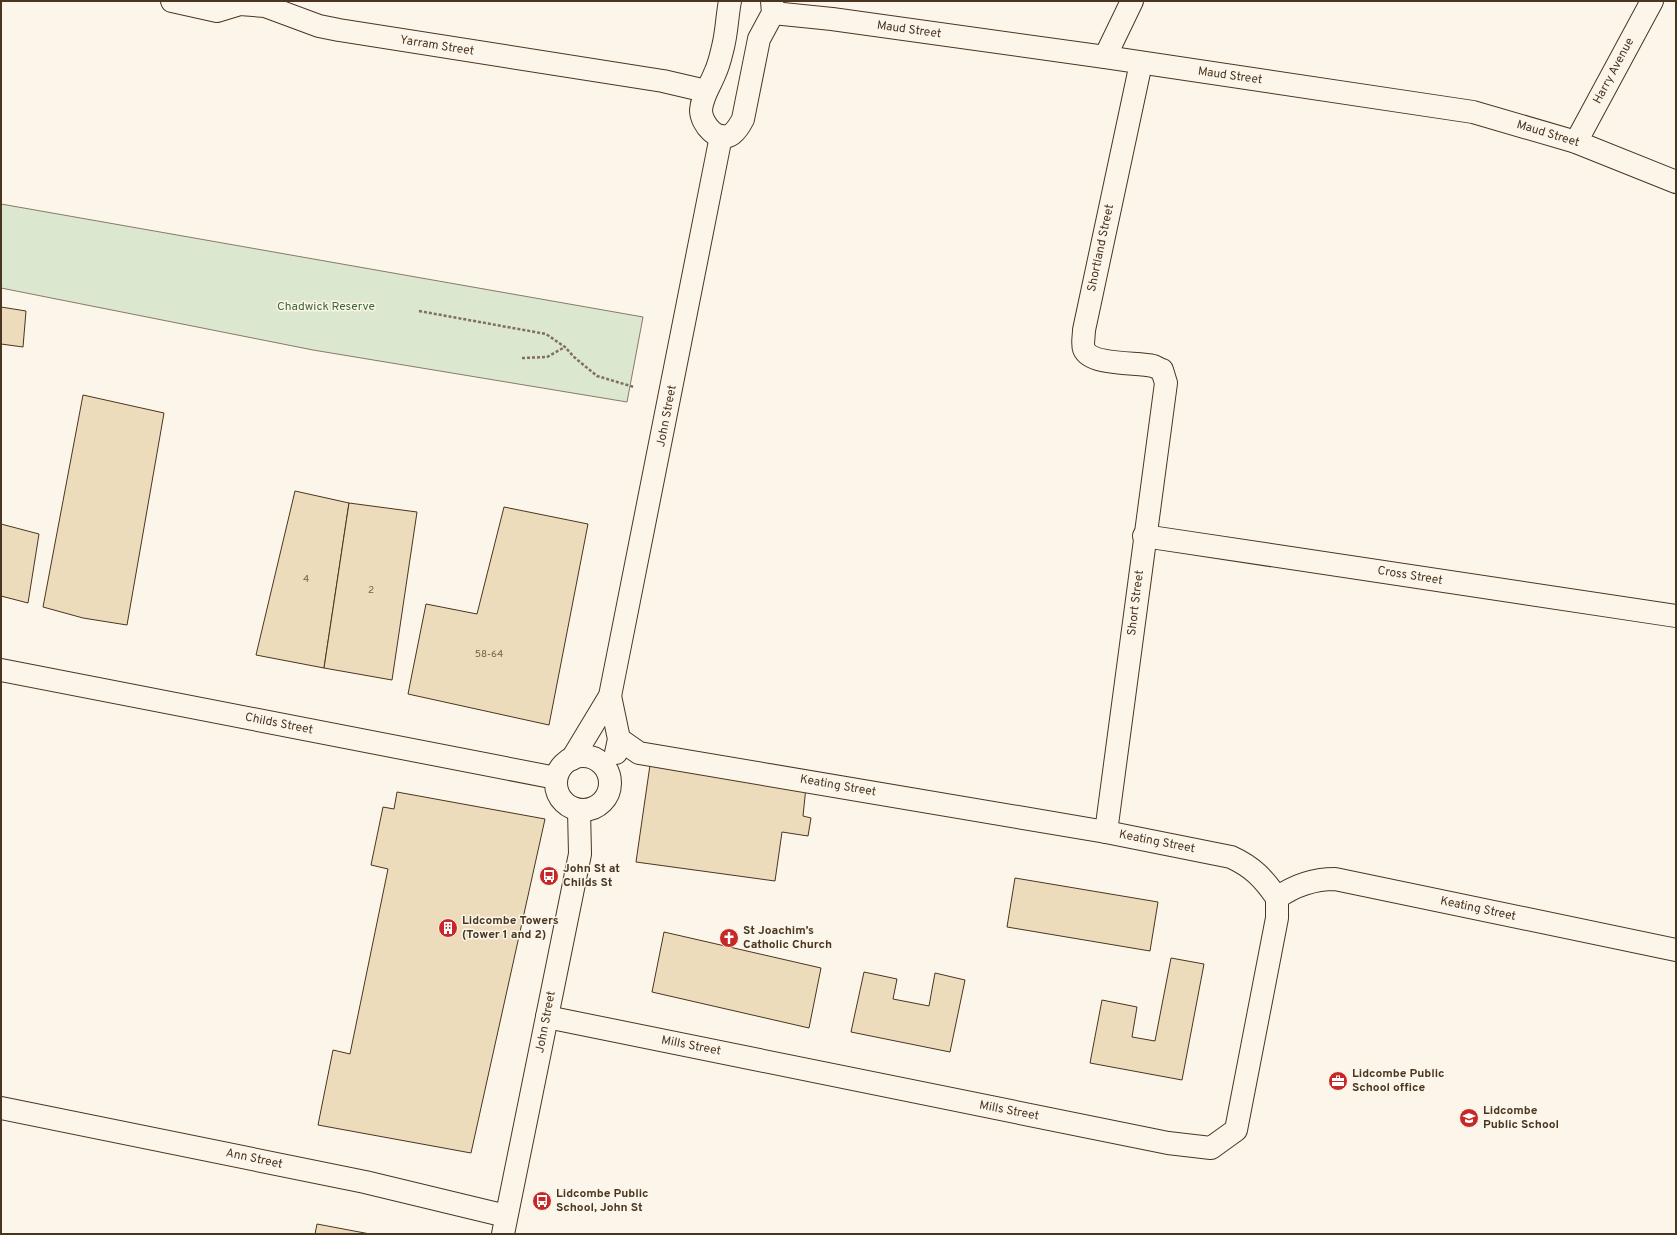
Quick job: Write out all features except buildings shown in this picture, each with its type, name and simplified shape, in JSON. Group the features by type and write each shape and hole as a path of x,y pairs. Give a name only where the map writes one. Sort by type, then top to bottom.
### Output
{"street":[{"name":"Yarram Street","path":"172,1 217,11 240,4 266,3 319,26 663,81 706,91"},
{"path":"730,1 727,17 727,31 715,74 703,99 701,112 704,123 712,132 721,136 731,135 739,127 743,119 759,39 773,7"},
{"path":"1105,57 1132,1"},
{"name":"Harry Avenue","path":"1576,142 1652,1"},
{"name":"Maud Street","path":"773,7 832,19 1105,57 1473,112 1576,142 1676,182"},
{"name":"Shortland Street","path":"1141,63 1084,330 1084,350 1096,358 1112,362 1153,366 1162,370 1164,374"},
{"name":"John Street","path":"572,759 610,696 721,136"},
{"name":"Short Street","path":"1106,832 1144,536 1165,393 1166,383 1164,374"},
{"name":"Cross Street","path":"1144,536 1676,616"},
{"name":"Childs Street","path":"1,670 556,778"},
{"name":"John Street","path":"610,696 619,739 610,780"},
{"name":"Keating Street","path":"619,739 639,752 1106,832 1231,857 1247,864 1266,882 1277,898 1288,890 1302,884 1322,879 1335,880 1676,950"},
{"path":"580,756 589,757 597,760 608,772 610,780 607,796 602,803 595,807 579,810 564,803 559,796 556,778 559,770 565,763 580,756"},
{"name":"John Street","path":"504,1225 580,854 579,810"},
{"name":"Mills Street","path":"547,1017 1160,1141 1211,1148 1236,1130 1277,918 1277,898"},
{"name":"Ann Street","path":"1,1108 365,1182 504,1225"}],"path":[{"path":"419,311 546,334 565,347 574,357 597,376 634,387"},
{"path":"522,358 547,357 565,347"}],"green space":[{"name":"Chadwick Reserve","path":"1,204 643,317 627,402 313,350 1,288"}],"place":[{"name":"John St at Childs St","path":"549,876"},
{"name":"Lidcombe Towers (Tower 1 and 2)","path":"448,928"},
{"name":"St Joachim’s Catholic Church","path":"729,938"},
{"name":"Lidcombe Public School office","path":"1338,1081"},
{"name":"Lidcombe Public School","path":"1469,1118"},
{"name":"Lidcombe Public School, John St","path":"542,1201"}]}
